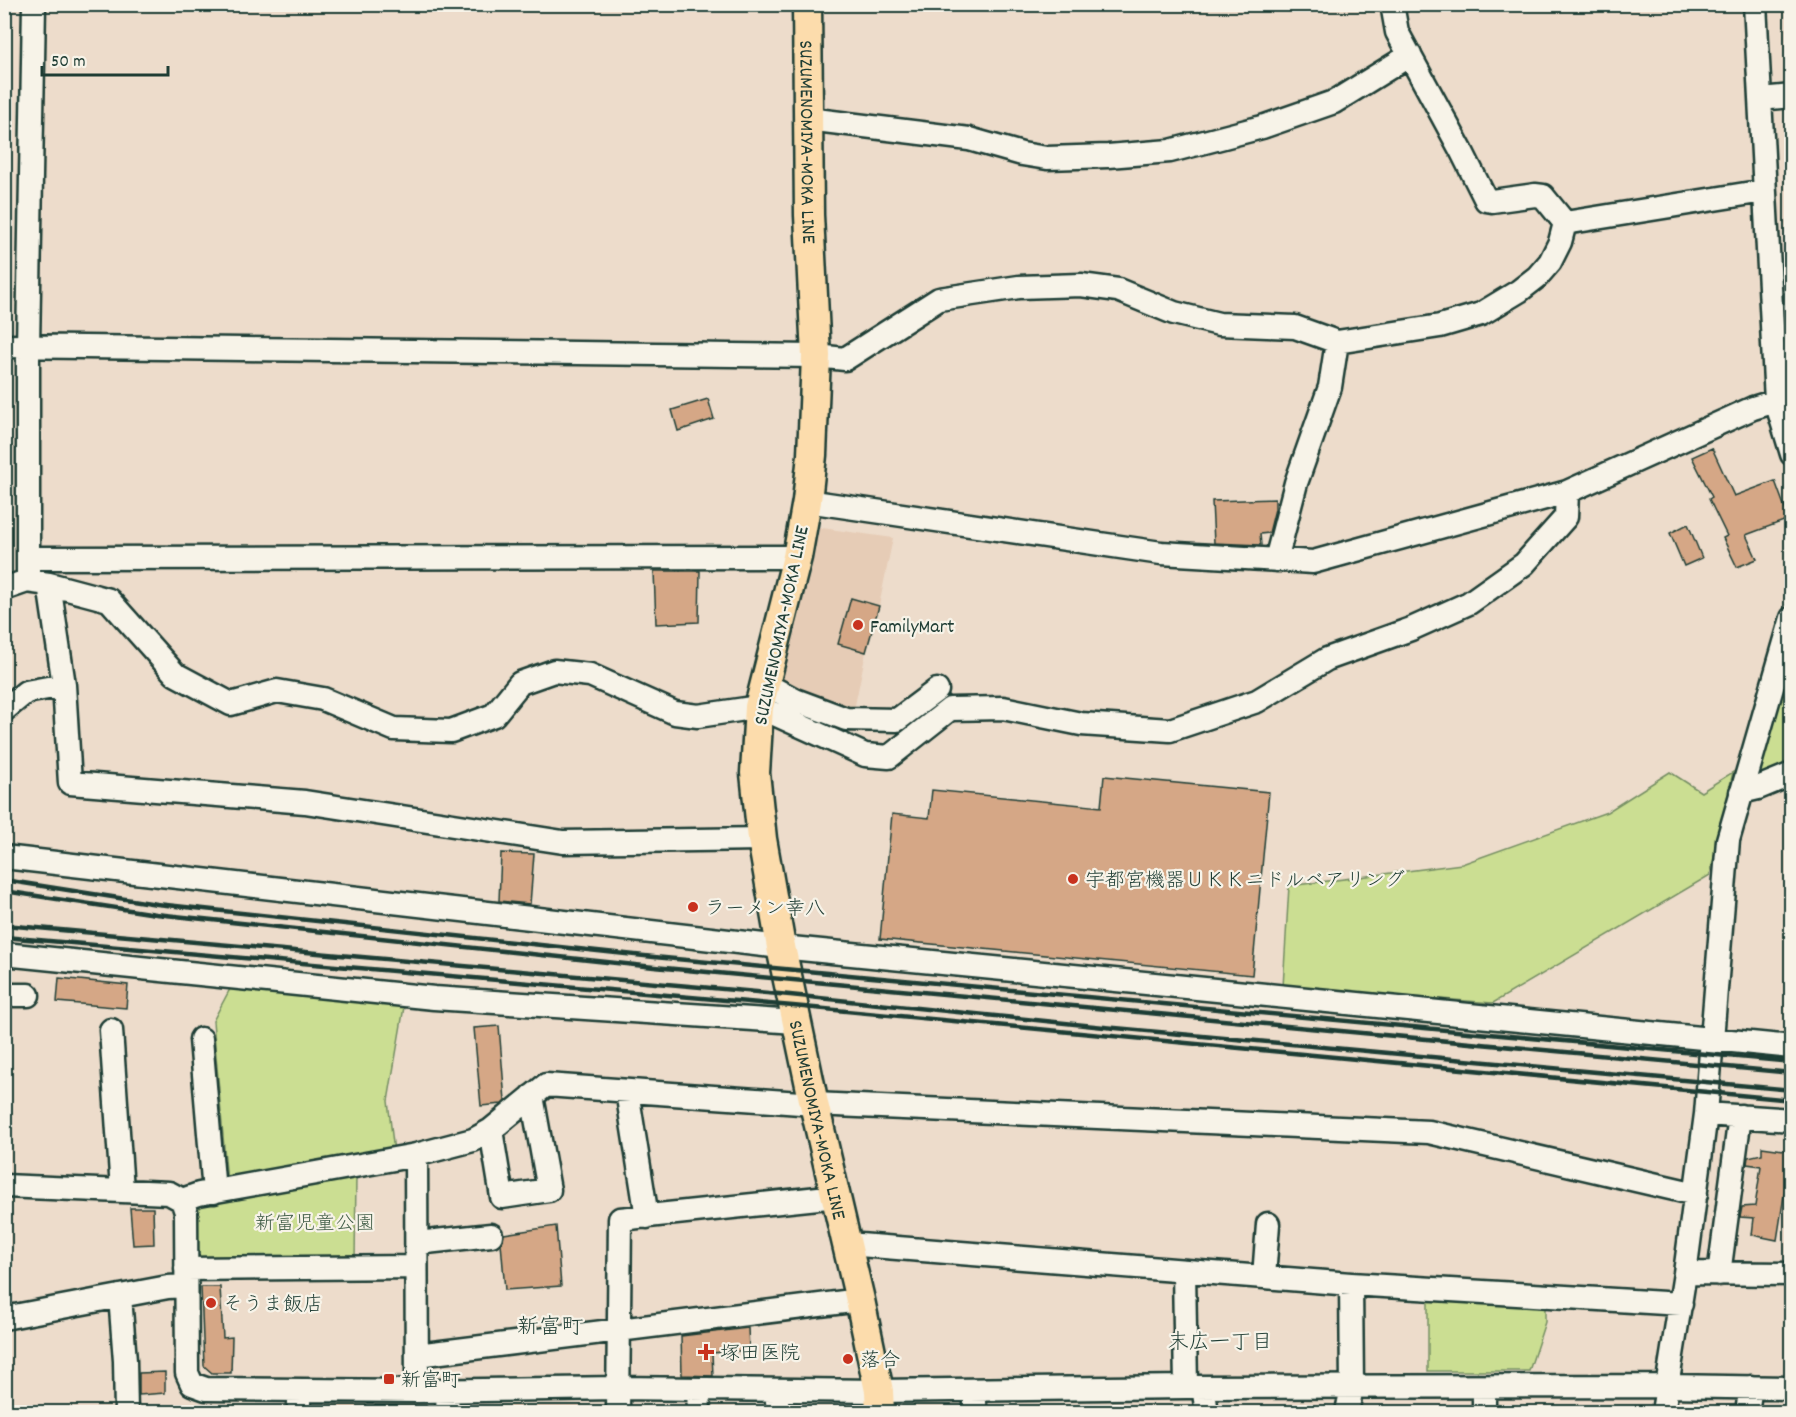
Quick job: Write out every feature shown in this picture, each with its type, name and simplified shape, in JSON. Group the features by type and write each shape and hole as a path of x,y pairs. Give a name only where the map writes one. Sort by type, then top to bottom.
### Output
{"main road":[{"name":"SUZUMENOMIYA-MOKA LINE","path":"807,4 809,215 816,356 812,455 797,557 762,696 755,773 762,839 781,947 814,1104 860,1300 880,1402"}],"street":[{"path":"34,4 28,347 28,558 38,582 64,686 70,783 305,802 563,842 762,839"},
{"path":"1392,4 1394,26 1486,200 1543,196 1565,223"},
{"path":"1755,4 1764,191 1791,454"},
{"path":"808,118 969,139 1022,154 1047,158 1170,151 1262,128 1334,102 1410,55"},
{"path":"1760,99 1791,96"},
{"path":"1565,223 1764,191"},
{"path":"4,346 845,358 939,299 1019,288 1081,285 1118,290 1174,313 1219,324 1295,327 1337,342 1440,326 1481,314 1537,278 1550,262 1560,242 1565,223"},
{"path":"1276,560 1296,483 1330,387 1337,342"},
{"path":"807,501 1161,553 1313,562 1567,492 1753,408 1784,400"},
{"path":"762,696 865,755 889,757 950,709 1003,708 1081,724 1170,730 1257,701 1327,658 1411,629 1469,603 1524,564 1566,517 1567,492"},
{"path":"28,558 797,557"},
{"path":"4,590 38,582 109,600 175,674 231,704 277,691 323,699 394,729 451,731 494,715 520,683 554,671 590,675 675,713 698,716 762,696 795,700 846,718 897,720 937,690"},
{"path":"1663,1413 1681,1304 1706,1114 1728,840 1791,618"},
{"path":"4,710 26,692 64,686"},
{"path":"1741,792 1758,788 1791,774"},
{"path":"4,857 781,947 1791,1047"},
{"path":"4,954 434,998 796,1022"},
{"path":"4,996 28,995"},
{"path":"111,1030 122,1190"},
{"path":"201,1040 214,1192"},
{"path":"182,1200 199,1194 416,1155 473,1140 492,1130 546,1085 814,1104 1428,1132 1696,1194"},
{"path":"627,1091 647,1217"},
{"path":"492,1130 502,1197 549,1190 532,1096"},
{"path":"1706,1114 1791,1120"},
{"path":"1719,1274 1740,1116"},
{"path":"416,1155 417,1390"},
{"path":"4,1186 169,1192 182,1200 186,1212 187,1373 192,1384 206,1389 299,1401 417,1390 618,1388 776,1390 880,1402 975,1390 1195,1387 1791,1388"},
{"path":"618,1413 620,1219 837,1196"},
{"path":"1264,1277 1268,1224"},
{"path":"417,1243 491,1235"},
{"path":"847,1244 1352,1284 1681,1304"},
{"path":"4,1318 168,1287 185,1277 416,1267"},
{"path":"1184,1271 1195,1387 1207,1413"},
{"path":"1685,1273 1791,1274"},
{"path":"1347,1413 1352,1387 1352,1284"},
{"path":"120,1296 126,1413"},
{"path":"417,1355 860,1300"},
{"path":"1484,1387 1484,1413"},
{"path":"1747,1413 1751,1387"},
{"path":"698,1389 699,1413"},
{"path":"447,1413 448,1390"},
{"path":"776,1390 778,1413"},
{"path":"975,1390 975,1413"}],"shaded area":[{"path":"815,527 893,538 854,710 822,697 809,716 777,701"},
{"path":"309,1403 607,1406 607,1412 308,1412"}],"green space":[{"path":"1791,654 1791,765 1753,780"},
{"path":"1670,772 1701,792 1733,772 1710,875 1493,1003 1283,987 1289,886 1462,864 1607,812"},
{"path":"230,989 405,1001 388,1101 394,1152 227,1182 213,1021"},
{"name":"新富児童公園","path":"356,1174 355,1262 197,1259 199,1200"},
{"path":"1428,1294 1545,1300 1545,1322 1529,1371 1428,1371"}],"building":[{"path":"708,399 714,419 678,431 672,410"},
{"path":"1712,448 1734,496 1775,481 1789,519 1746,535 1757,559 1737,567 1723,538 1727,536 1709,499 1712,497 1692,457"},
{"path":"1275,499 1269,533 1260,534 1261,545 1214,543 1212,501"},
{"path":"1688,524 1702,558 1684,566 1670,533"},
{"path":"654,571 700,571 699,622 656,624"},
{"name":"FamilyMart","path":"851,598 879,606 866,652 838,644"},
{"name":"宇都宮機器ＵＫＫニドルベアリング","path":"1104,776 1269,792 1252,975 880,939 892,814 929,818 932,790 1101,807"},
{"path":"501,853 534,854 530,904 499,901"},
{"path":"59,978 128,985 126,1008 57,1002"},
{"path":"499,1026 505,1101 502,1104 481,1106 474,1028"},
{"path":"1762,1147 1791,1151 1777,1240 1752,1235 1754,1218 1740,1217 1742,1207 1755,1206 1761,1166 1747,1164 1748,1157 1762,1154"},
{"path":"130,1208 153,1208 154,1244 133,1245"},
{"path":"556,1226 561,1286 505,1290 501,1243 504,1234"},
{"path":"201,1287 220,1287 223,1338 232,1337 231,1373 212,1373 204,1366"},
{"name":"塚田医院","path":"748,1328 749,1350 712,1353 713,1376 682,1375 681,1336"},
{"path":"165,1372 165,1393 139,1395 139,1373"}],"railway":[{"path":"4,880 157,904 654,957 1792,1062"},
{"path":"4,891 156,914 654,967 1792,1073"},
{"path":"4,925 790,995 1104,1027 1792,1090"},
{"path":"4,937 793,1006 1792,1100"}],"place":[{"name":"FamilyMart","path":"858,625"},
{"name":"宇都宮機器ＵＫＫニドルベアリング","path":"1073,879"},
{"name":"ラーメン幸八","path":"693,907"},
{"name":"そうま飯店","path":"211,1303"},
{"name":"塚田医院","path":"706,1352"},
{"name":"落合","path":"848,1359"},
{"name":"新富町","path":"389,1379"}],"district":[{"name":"新富町","path":"550,1325"},
{"name":"末広一丁目","path":"1220,1341"}]}
